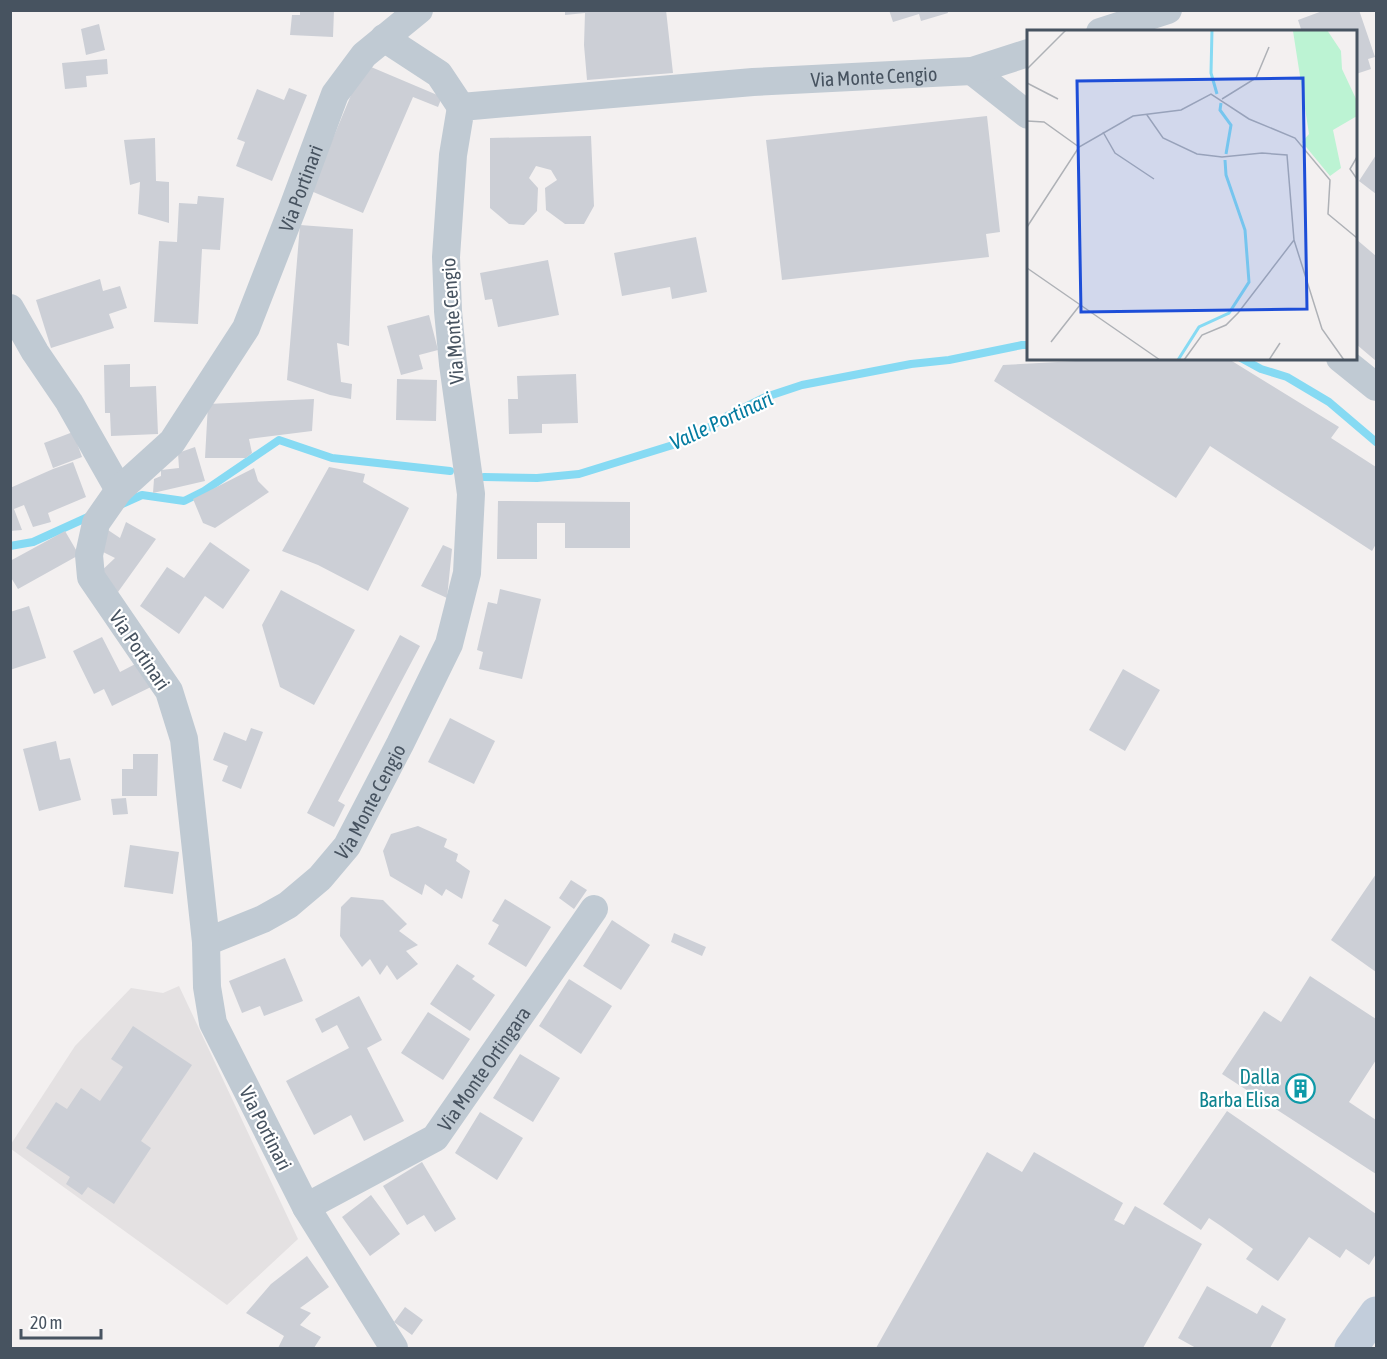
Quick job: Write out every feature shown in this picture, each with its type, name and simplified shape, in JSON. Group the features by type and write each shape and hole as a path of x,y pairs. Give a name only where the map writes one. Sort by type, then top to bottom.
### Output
{"main road":[{"path":"1351,1348 1377,1313"}],"street":[{"name":"Via Portinari","path":"394,1348 306,1207 213,1023 207,987 206,942 184,739 169,691 91,577 89,555 96,523 119,490 172,442 246,328 335,94 364,55 418,10"},
{"path":"1106,30 1168,10"},
{"path":"384,38 439,74 461,107"},
{"name":"Via Monte Cengio","path":"206,942 263,919 288,905 320,878 347,846 449,644 467,573 471,494 453,364 446,257 453,155 461,107 753,82 972,71 1027,54"},
{"path":"972,71 1027,113"},
{"path":"10,308 35,352 69,402 119,490"},
{"path":"1343,360 1377,387"},
{"name":"Via Monte Ortingara","path":"306,1207 435,1138 594,909"}],"shaded area":[{"path":"179,986 298,1239 227,1305 11,1149 11,1144 75,1046 131,988 163,993"}],"building":[{"path":"300,10 334,10 333,37 290,35 292,15 300,15"},
{"path":"565,10 666,10 673,73 587,80 584,45 585,13 565,15"},
{"path":"889,10 947,10 948,13 921,21 919,14 893,22"},
{"path":"1325,10 1359,10 1375,57 1368,59 1371,69 1357,74 1357,30 1301,30 1298,20"},
{"path":"99,24 105,50 86,55 81,29"},
{"path":"107,59 108,74 86,76 87,87 65,89 62,63"},
{"path":"364,64 442,97 438,107 413,97 363,213 311,191"},
{"path":"289,88 307,95 272,181 236,166 245,142 237,139 257,89 284,100"},
{"path":"987,116 1000,232 986,234 989,257 782,280 766,140"},
{"path":"591,136 594,206 584,224 565,224 546,210 545,188 557,180 551,170 536,166 529,178 538,188 537,211 524,225 509,224 490,208 490,138"},
{"path":"155,138 156,181 169,182 169,223 138,214 140,182 130,185 124,140"},
{"path":"1376,155 1376,194 1359,181"},
{"path":"198,196 224,198 220,250 202,249 198,324 154,322 159,241 177,242 179,203 197,204"},
{"path":"300,225 353,229 349,346 337,343 341,382 352,384 351,399 330,395 287,380"},
{"path":"696,237 707,292 672,299 670,287 622,296 614,253"},
{"path":"1357,240 1376,256 1376,361 1357,345"},
{"path":"548,260 559,315 498,327 492,299 485,300 480,273"},
{"path":"100,279 103,291 120,286 127,308 109,314 114,328 51,348 36,300"},
{"path":"429,315 438,350 419,355 423,369 401,375 387,326"},
{"path":"1094,360 1230,360 1339,427 1331,438 1376,467 1376,544 1372,551 1210,446 1176,498 994,381 1003,365"},
{"path":"130,364 130,387 156,386 158,434 111,436 110,413 105,413 104,365"},
{"path":"576,374 578,423 542,424 542,433 509,434 508,399 518,399 517,376"},
{"path":"397,379 437,380 436,421 396,420"},
{"path":"314,399 312,431 249,439 252,453 246,458 205,458 208,404"},
{"path":"73,432 82,457 53,468 44,443"},
{"path":"195,447 205,481 153,493 154,479 161,476 161,470 179,468 178,453"},
{"path":"73,462 86,497 48,513 51,522 33,527 24,505 14,509 22,530 10,531 10,488"},
{"path":"329,467 365,474 363,482 409,508 368,591 318,565 282,551"},
{"path":"254,468 258,481 269,492 215,528 203,523 193,499"},
{"path":"498,501 630,502 630,548 565,548 565,523 537,523 537,559 497,559"},
{"path":"126,522 156,539 118,592 97,575 115,558 99,550 108,530 120,538"},
{"path":"65,531 79,555 18,589 10,576 10,561"},
{"path":"210,542 250,570 223,609 205,596 179,634 140,606 167,567 184,578"},
{"path":"443,545 452,549 447,598 421,586"},
{"path":"500,589 541,599 522,679 479,669 483,652 477,650 488,602 497,604"},
{"path":"281,590 355,630 314,705 280,687 262,625"},
{"path":"29,606 46,658 10,670 10,612"},
{"path":"400,635 420,646 338,801 345,805 334,827 307,813"},
{"path":"102,637 120,672 141,661 153,686 112,706 104,689 94,694 73,651"},
{"path":"1123,669 1160,690 1125,751 1089,730"},
{"path":"450,718 495,741 474,784 428,762"},
{"path":"251,728 263,732 241,789 222,781 228,766 213,760 224,732 246,741"},
{"path":"56,741 60,760 70,758 81,800 39,811 23,749"},
{"path":"133,754 158,754 157,796 122,796 122,769 133,769"},
{"path":"126,798 128,814 113,815 111,799"},
{"path":"418,826 447,839 444,847 458,854 456,861 470,871 462,899 446,889 442,896 425,884 422,895 390,876 383,851 391,834"},
{"path":"130,845 179,852 173,894 124,887"},
{"path":"1376,874 1376,972 1331,940"},
{"path":"571,880 587,890 574,909 559,898"},
{"path":"351,897 383,900 407,924 399,931 418,945 406,951 418,964 397,980 387,965 380,975 370,959 362,967 340,936 341,907"},
{"path":"505,899 551,927 526,967 488,944 499,925 492,921"},
{"path":"612,920 650,945 621,990 583,966"},
{"path":"674,933 706,947 702,956 671,942"},
{"path":"285,958 303,1001 264,1016 260,1006 242,1013 229,981"},
{"path":"457,964 475,976 472,979 495,995 470,1031 430,1004"},
{"name":"Dalla Barba Elisa","path":"1310,976 1376,1019 1376,1060 1349,1102 1376,1120 1376,1174 1222,1074 1264,1011 1281,1022"},
{"path":"569,979 612,1006 581,1054 539,1026"},
{"path":"359,996 382,1040 367,1048 404,1121 364,1141 351,1115 314,1135 286,1081 349,1048 337,1025 322,1033 315,1019"},
{"path":"428,1012 470,1039 443,1080 401,1053"},
{"path":"133,1026 192,1065 141,1141 151,1148 114,1204 88,1187 82,1195 66,1184 70,1177 26,1148 56,1102 67,1109 81,1088 100,1101 123,1067 111,1059"},
{"path":"520,1054 560,1078 533,1122 493,1098"},
{"path":"1227,1111 1376,1214 1376,1254 1369,1265 1346,1249 1340,1258 1309,1237 1278,1281 1246,1259 1253,1249 1221,1226 1209,1218 1201,1230 1163,1204"},
{"path":"480,1112 523,1138 497,1180 455,1153"},
{"path":"987,1152 1022,1172 1034,1152 1123,1203 1114,1220 1124,1225 1135,1206 1202,1244 1143,1348 876,1348"},
{"path":"422,1162 456,1219 435,1232 424,1215 407,1225 383,1186"},
{"path":"371,1195 400,1234 370,1256 342,1217"},
{"path":"307,1256 329,1287 300,1308 311,1313 300,1325 321,1337 314,1348 278,1348 284,1336 246,1313 271,1284"},
{"path":"1207,1286 1257,1314 1262,1305 1286,1319 1270,1348 1196,1348 1178,1338"},
{"path":"405,1307 423,1320 412,1335 394,1322"}],"waterway":[{"name":"Valle Portinari","path":"484,477 537,478 579,474 689,440 729,415 763,398 802,385 1027,345"},
{"name":"Valle Portinari","path":"1245,360 1261,369 1287,377 1329,402 1376,442"},
{"name":"Valle Portinari","path":"122,504 142,495 184,501 204,491 279,440 332,458 450,471"},
{"name":"Valle Portinari","path":"10,546 33,542 88,517"}],"place":[{"name":"Dalla Barba Elisa","path":"1301,1088"}]}
